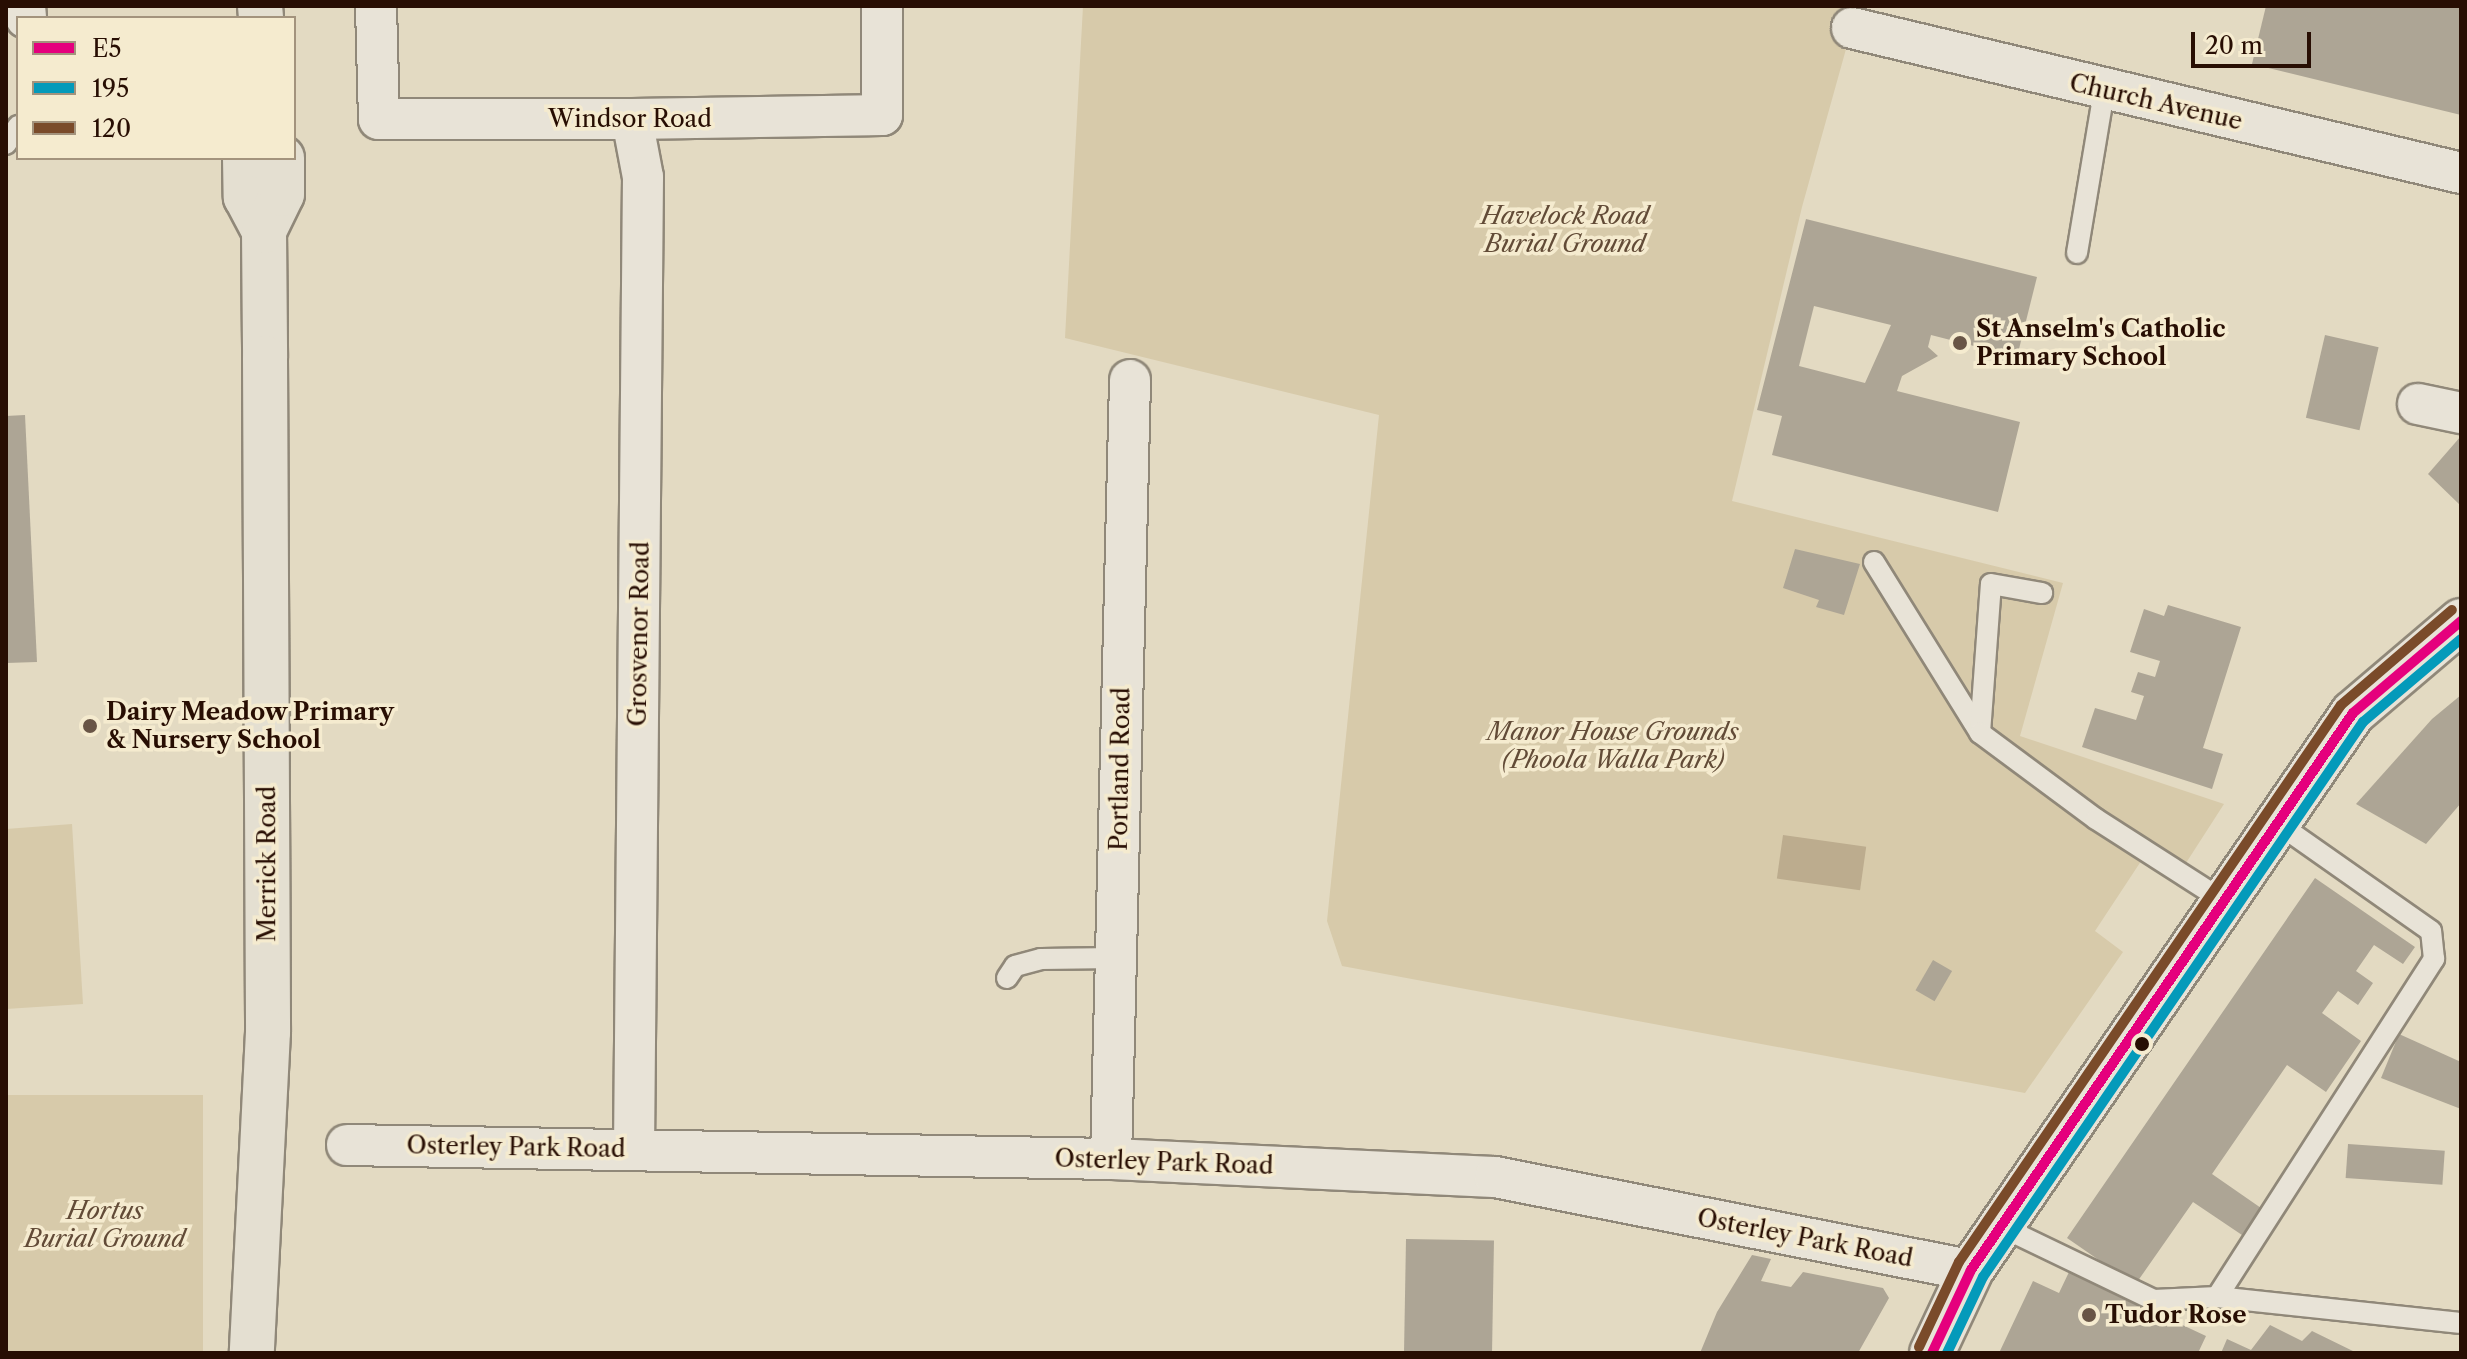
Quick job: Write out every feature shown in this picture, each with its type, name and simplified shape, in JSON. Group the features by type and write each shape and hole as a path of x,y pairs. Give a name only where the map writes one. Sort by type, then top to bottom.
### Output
{"main road":[{"name":"Merrick Road","path":"245,160 246,197 264,231"},
{"name":"Merrick Road","path":"252,1353 268,1032 264,231 282,194 282,160"}],"street":[{"name":"Windsor Road","path":"376,6 379,119 882,115 882,6"},
{"name":"Church Avenue","path":"1852,28 2104,91 2461,173"},
{"name":"Grosvenor Road","path":"632,119 643,177 634,1149"},
{"name":"Portland Road","path":"1111,1159 1130,380"},
{"path":"2418,404 2461,413"},
{"path":"1932,1353 1971,1270 2353,713 2461,621"},
{"name":"Osterley Park Road","path":"347,1145 1111,1159 1495,1177 1971,1270"}],"lane":[{"path":"2077,253 2104,91"},
{"path":"1874,562 1980,733 2096,819 2222,900"},
{"path":"1980,733 1991,584 2042,593"},
{"path":"2217,1297 2434,959 2431,931 2276,822"},
{"path":"1007,978 1015,966 1041,959 1116,958"},
{"path":"2002,1227 2154,1300 2217,1297 2459,1323"}],"green space":[{"path":"1083,6 1858,6 1802,207 1732,501 2063,583 2020,736 2224,804 2186,863 2153,843 2095,931 2123,952 2025,1093 1342,966 1327,921 1379,415 1065,338"},
{"path":"72,824 83,1004 6,1009 6,829"},
{"name":"Hortus Burial Ground","path":"6,1095 203,1095 203,1353 6,1353"}],"shaded area":[{"path":"1783,835 1866,847 1860,890 1777,879"}],"building":[{"path":"2266,6 2461,6 2461,115 2252,64"},
{"path":"1806,219 2037,277 2017,357 1931,335 1928,347 1938,356 1902,376 1897,391 2020,422 1998,512 1772,455 1782,416 1757,410","holes":["1814,306 1891,325 1865,383 1799,366"]},
{"path":"2325,335 2379,347 2359,430 2306,418"},
{"path":"25,415 37,662 6,663 6,416"},
{"path":"2461,436 2461,506 2428,474"},
{"path":"1795,549 1860,564 1844,615 1816,607 1819,600 1783,588"},
{"path":"2168,605 2241,627 2203,748 2223,754 2212,789 2082,747 2095,708 2136,720 2144,696 2131,692 2138,672 2155,677 2160,661 2130,652 2144,609 2164,616"},
{"path":"2461,695 2461,803 2426,844 2356,804 2432,719"},
{"path":"2315,878 2415,947 2403,964 2374,945 2356,971 2373,983 2358,1005 2338,991 2322,1013 2361,1041 2326,1092 2287,1065 2212,1174 2261,1208 2242,1235 2193,1202 2135,1285 2067,1238"},
{"path":"1933,960 1952,971 1935,1001 1916,990"},
{"path":"2399,1034 2461,1062 2461,1109 2381,1078"},
{"path":"2348,1144 2445,1151 2442,1185 2346,1178"},
{"path":"1406,1239 1494,1241 1492,1353 1404,1353"},
{"path":"1752,1255 1771,1259 1761,1281 1791,1287 1803,1272 1883,1288 1889,1298 1858,1353 1700,1353 1717,1312"},
{"name":"Tudor Rose","path":"2069,1272 2206,1336 2198,1353 1999,1353 2033,1281 2059,1293"},
{"path":"2270,1325 2302,1341 2312,1331 2357,1353 2221,1353 2227,1339 2251,1350"}],"transit line":[{"name":"120","path":"1919,1347 1959,1262 2341,705 2452,610"},
{"name":"E5","path":"1932,1353 1971,1270 2353,713 2461,621"},
{"name":"195","path":"1947,1353 1983,1277 2363,722 2461,639"}],"place":[{"name":"St Anselm's Catholic Primary School","path":"1960,343"},
{"name":"Dairy Meadow Primary & Nursery School","path":"90,726"},
{"name":"Tudor Rose","path":"2089,1315"}],"park label":[{"name":"Havelock Road Burial Ground","path":"1565,230"},
{"name":"Manor House Grounds (Phoola Walla Park)","path":"1613,746"}]}
